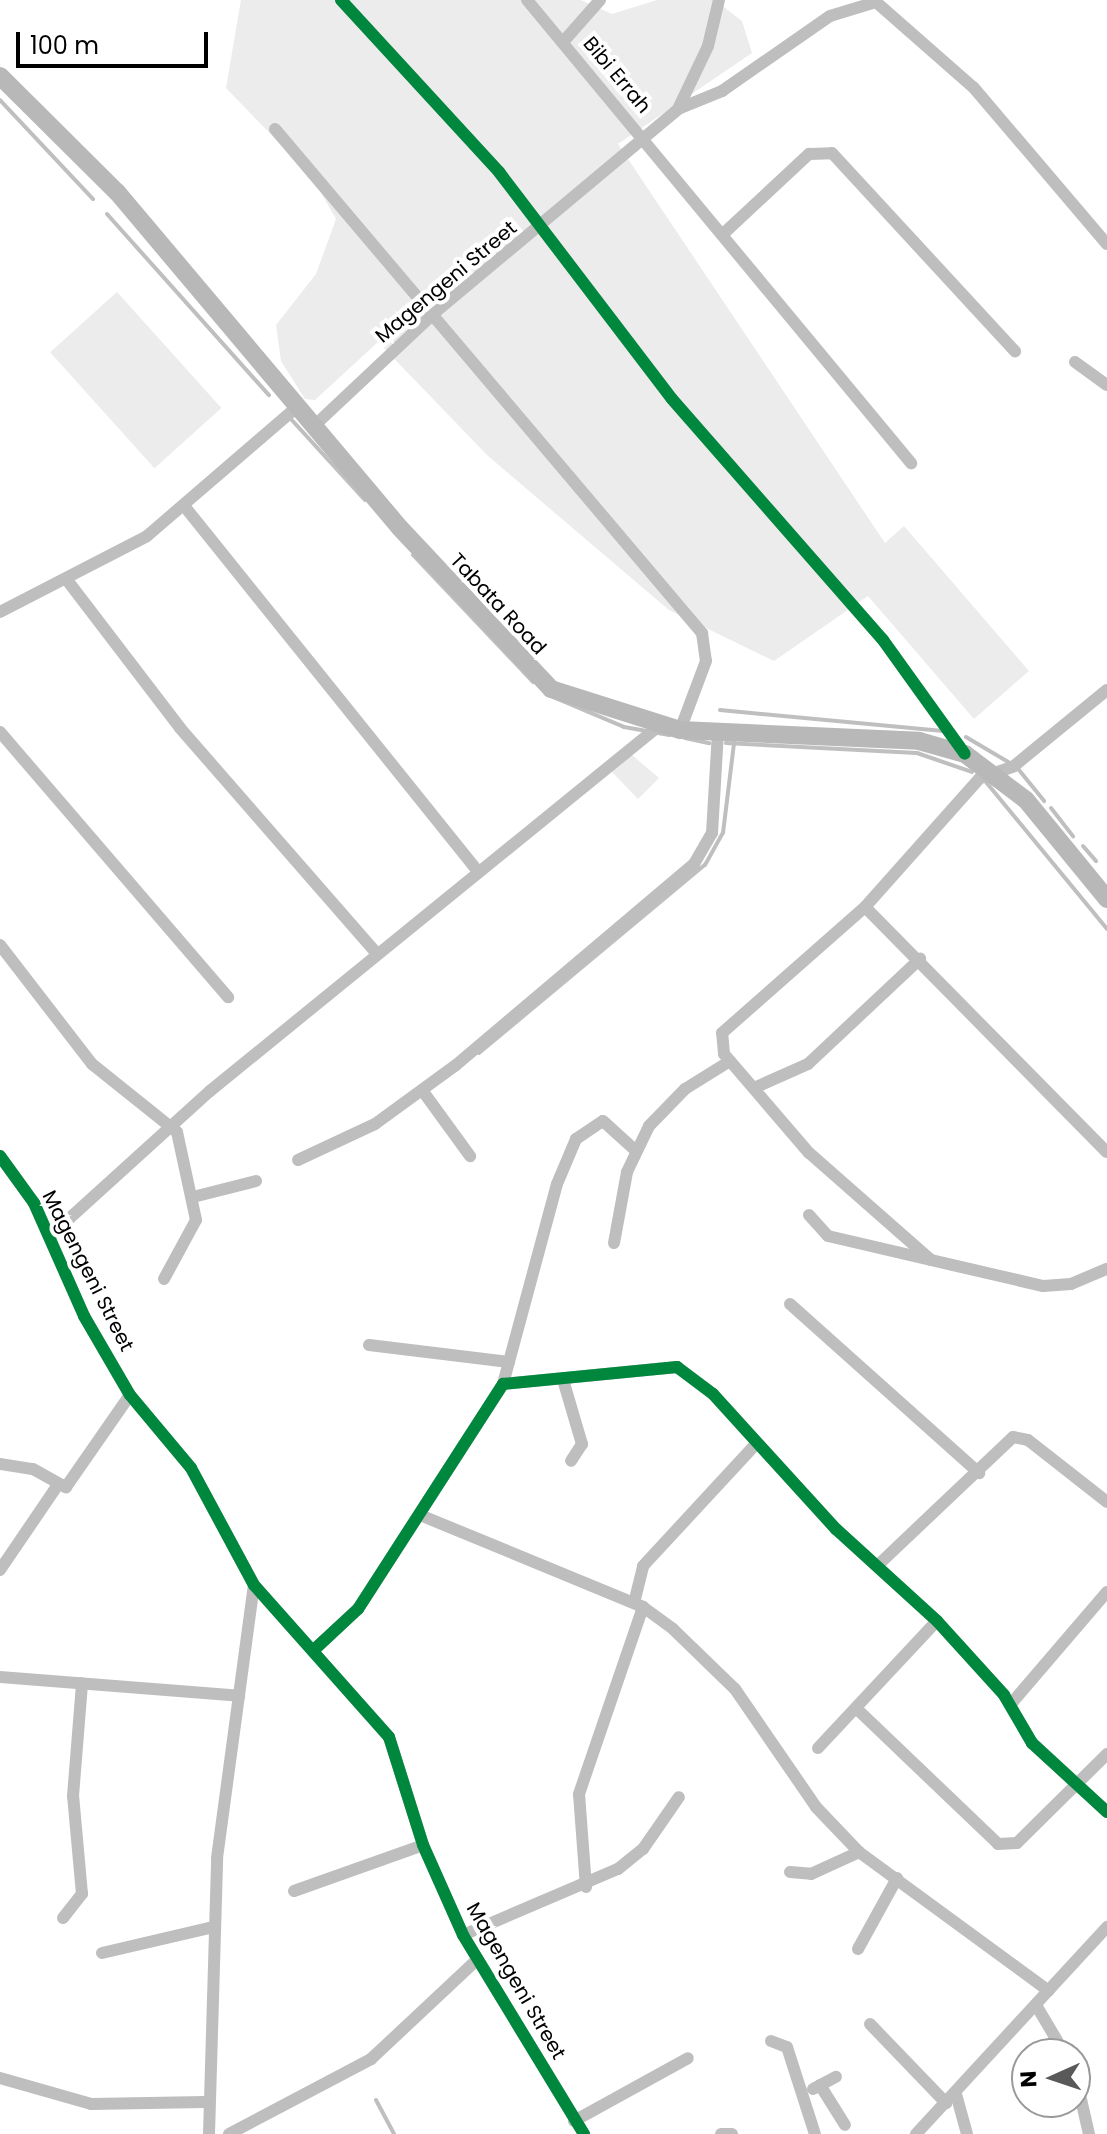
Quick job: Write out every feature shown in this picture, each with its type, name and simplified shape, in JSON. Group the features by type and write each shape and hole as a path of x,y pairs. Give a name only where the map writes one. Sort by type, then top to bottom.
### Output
{"main road":[{"name":"Tabata Road","path":"0,76 117,192 297,407 536,677 585,704 680,730 919,741 965,754 998,773 1107,899"}],"street":[{"path":"341,0 440,101 672,399 883,640 965,754"},
{"name":"Bibi Errah","path":"527,0 911,463"},
{"path":"563,42 600,0"},
{"path":"678,109 708,46 719,0"},
{"path":"830,0 830,16"},
{"path":"678,109 722,91 830,16 868,2 893,12 974,88 1107,244"},
{"name":"Magengeni Street","path":"314,426 432,315 541,228 646,140 678,109"},
{"path":"275,129 702,633 706,661 680,730"},
{"path":"722,235 809,154 832,153 1015,351"},
{"path":"1075,362 1107,385"},
{"path":"0,612 67,580 185,507 297,407"},
{"path":"185,507 477,870"},
{"path":"67,580 180,728 376,953"},
{"path":"931,1260 809,1153 730,1061 722,1043 726,1026 865,907 980,778 998,773 1107,690"},
{"path":"50,1236 376,953 660,725"},
{"path":"0,732 228,997"},
{"path":"298,1160 375,1124 422,1090 694,864 712,833 718,733"},
{"path":"865,907 920,959 1107,1152"},
{"path":"0,945 92,1064 172,1127 193,1197 194,1225 164,1279"},
{"path":"754,1088 808,1064 920,959"},
{"path":"614,1243 635,1150 685,1089 730,1061"},
{"path":"422,1090 470,1156"},
{"path":"316,1648 358,1609 503,1384 557,1184 576,1139 603,1121 635,1150"},
{"name":"Magengeni Street","path":"0,1156 50,1236 130,1395 191,1468 254,1585 316,1648 389,1737 423,1845 463,1935 584,2134"},
{"path":"193,1197 256,1181"},
{"path":"809,1215 828,1236 1043,1286 1071,1284 1107,1269"},
{"path":"790,1304 979,1473"},
{"path":"369,1345 509,1362"},
{"path":"503,1384 564,1383 686,1370 877,1566 937,1621 1010,1705 1032,1743 1107,1812"},
{"path":"564,1383 582,1444 571,1461"},
{"path":"0,1570 57,1486 73,1481 130,1395"},
{"path":"877,1566 979,1473 999,1447 1021,1436 1107,1502"},
{"path":"586,1887 579,1794 638,1605 643,1566 756,1444"},
{"path":"0,1464 33,1469 57,1486"},
{"path":"420,1515 638,1605 735,1689 816,1807 859,1852 1049,1991"},
{"path":"209,2134 205,2102 214,1927 254,1585"},
{"path":"1010,1705 1107,1592"},
{"path":"818,1748 858,1710 937,1621"},
{"path":"0,1677 239,1696"},
{"path":"63,1918 83,1882 73,1796 82,1683"},
{"path":"858,1710 998,1844 1017,1843 1107,1754"},
{"path":"463,1935 586,1887 643,1849 679,1797"},
{"path":"294,1891 423,1845"},
{"path":"790,1872 811,1874 859,1852"},
{"path":"858,1949 897,1878"},
{"path":"102,1953 214,1927"},
{"path":"916,2134 1106,1932"},
{"path":"229,2134 371,2059 478,1959"},
{"path":"1036,2005 1056,2038"},
{"path":"870,2024 951,2098 967,2134"},
{"path":"771,2041 787,2047 815,2134"},
{"path":"574,2121 688,2058"},
{"path":"803,2095 836,2077"},
{"path":"0,2078 91,2104 205,2102"},
{"path":"820,2085 845,2125"},
{"path":"721,2134 732,2134"}],"shaded area":[{"path":"241,0 581,0 612,14 657,0 715,0 742,21 752,53 618,144 885,543 904,526 1029,671 974,719 868,596 774,661 669,610 488,456 378,342 315,400 305,399 281,361 276,325 316,274 336,219 312,177 226,88"},
{"path":"117,292 221,408 155,468 50,352"},
{"path":"632,755 659,778 638,799 611,771"}],"waterway":[{"path":"0,100 93,199"},
{"path":"107,214 269,395"},
{"path":"290,418 365,500"},
{"path":"413,555 533,682"},
{"path":"553,697 624,727 669,735"},
{"path":"720,710 943,731"},
{"path":"966,737 1010,763"},
{"path":"685,738 709,743"},
{"path":"726,743 917,753 972,772"},
{"path":"479,1053 705,865 723,833 734,743"},
{"path":"1019,770 1044,801"},
{"path":"986,782 1107,929"},
{"path":"1051,808 1073,836"},
{"path":"1083,846 1096,861"},
{"path":"376,2100 394,2134"}],"cycle path":[{"path":"341,0 499,172 672,399 883,640 965,754"},
{"path":"0,1156 34,1203 84,1316 130,1395 191,1468 254,1585 389,1737 423,1845 463,1935 584,2134"},
{"path":"316,1648 358,1609 503,1384 677,1367 713,1394 836,1529 937,1621 1004,1695 1032,1743 1107,1812"}]}
